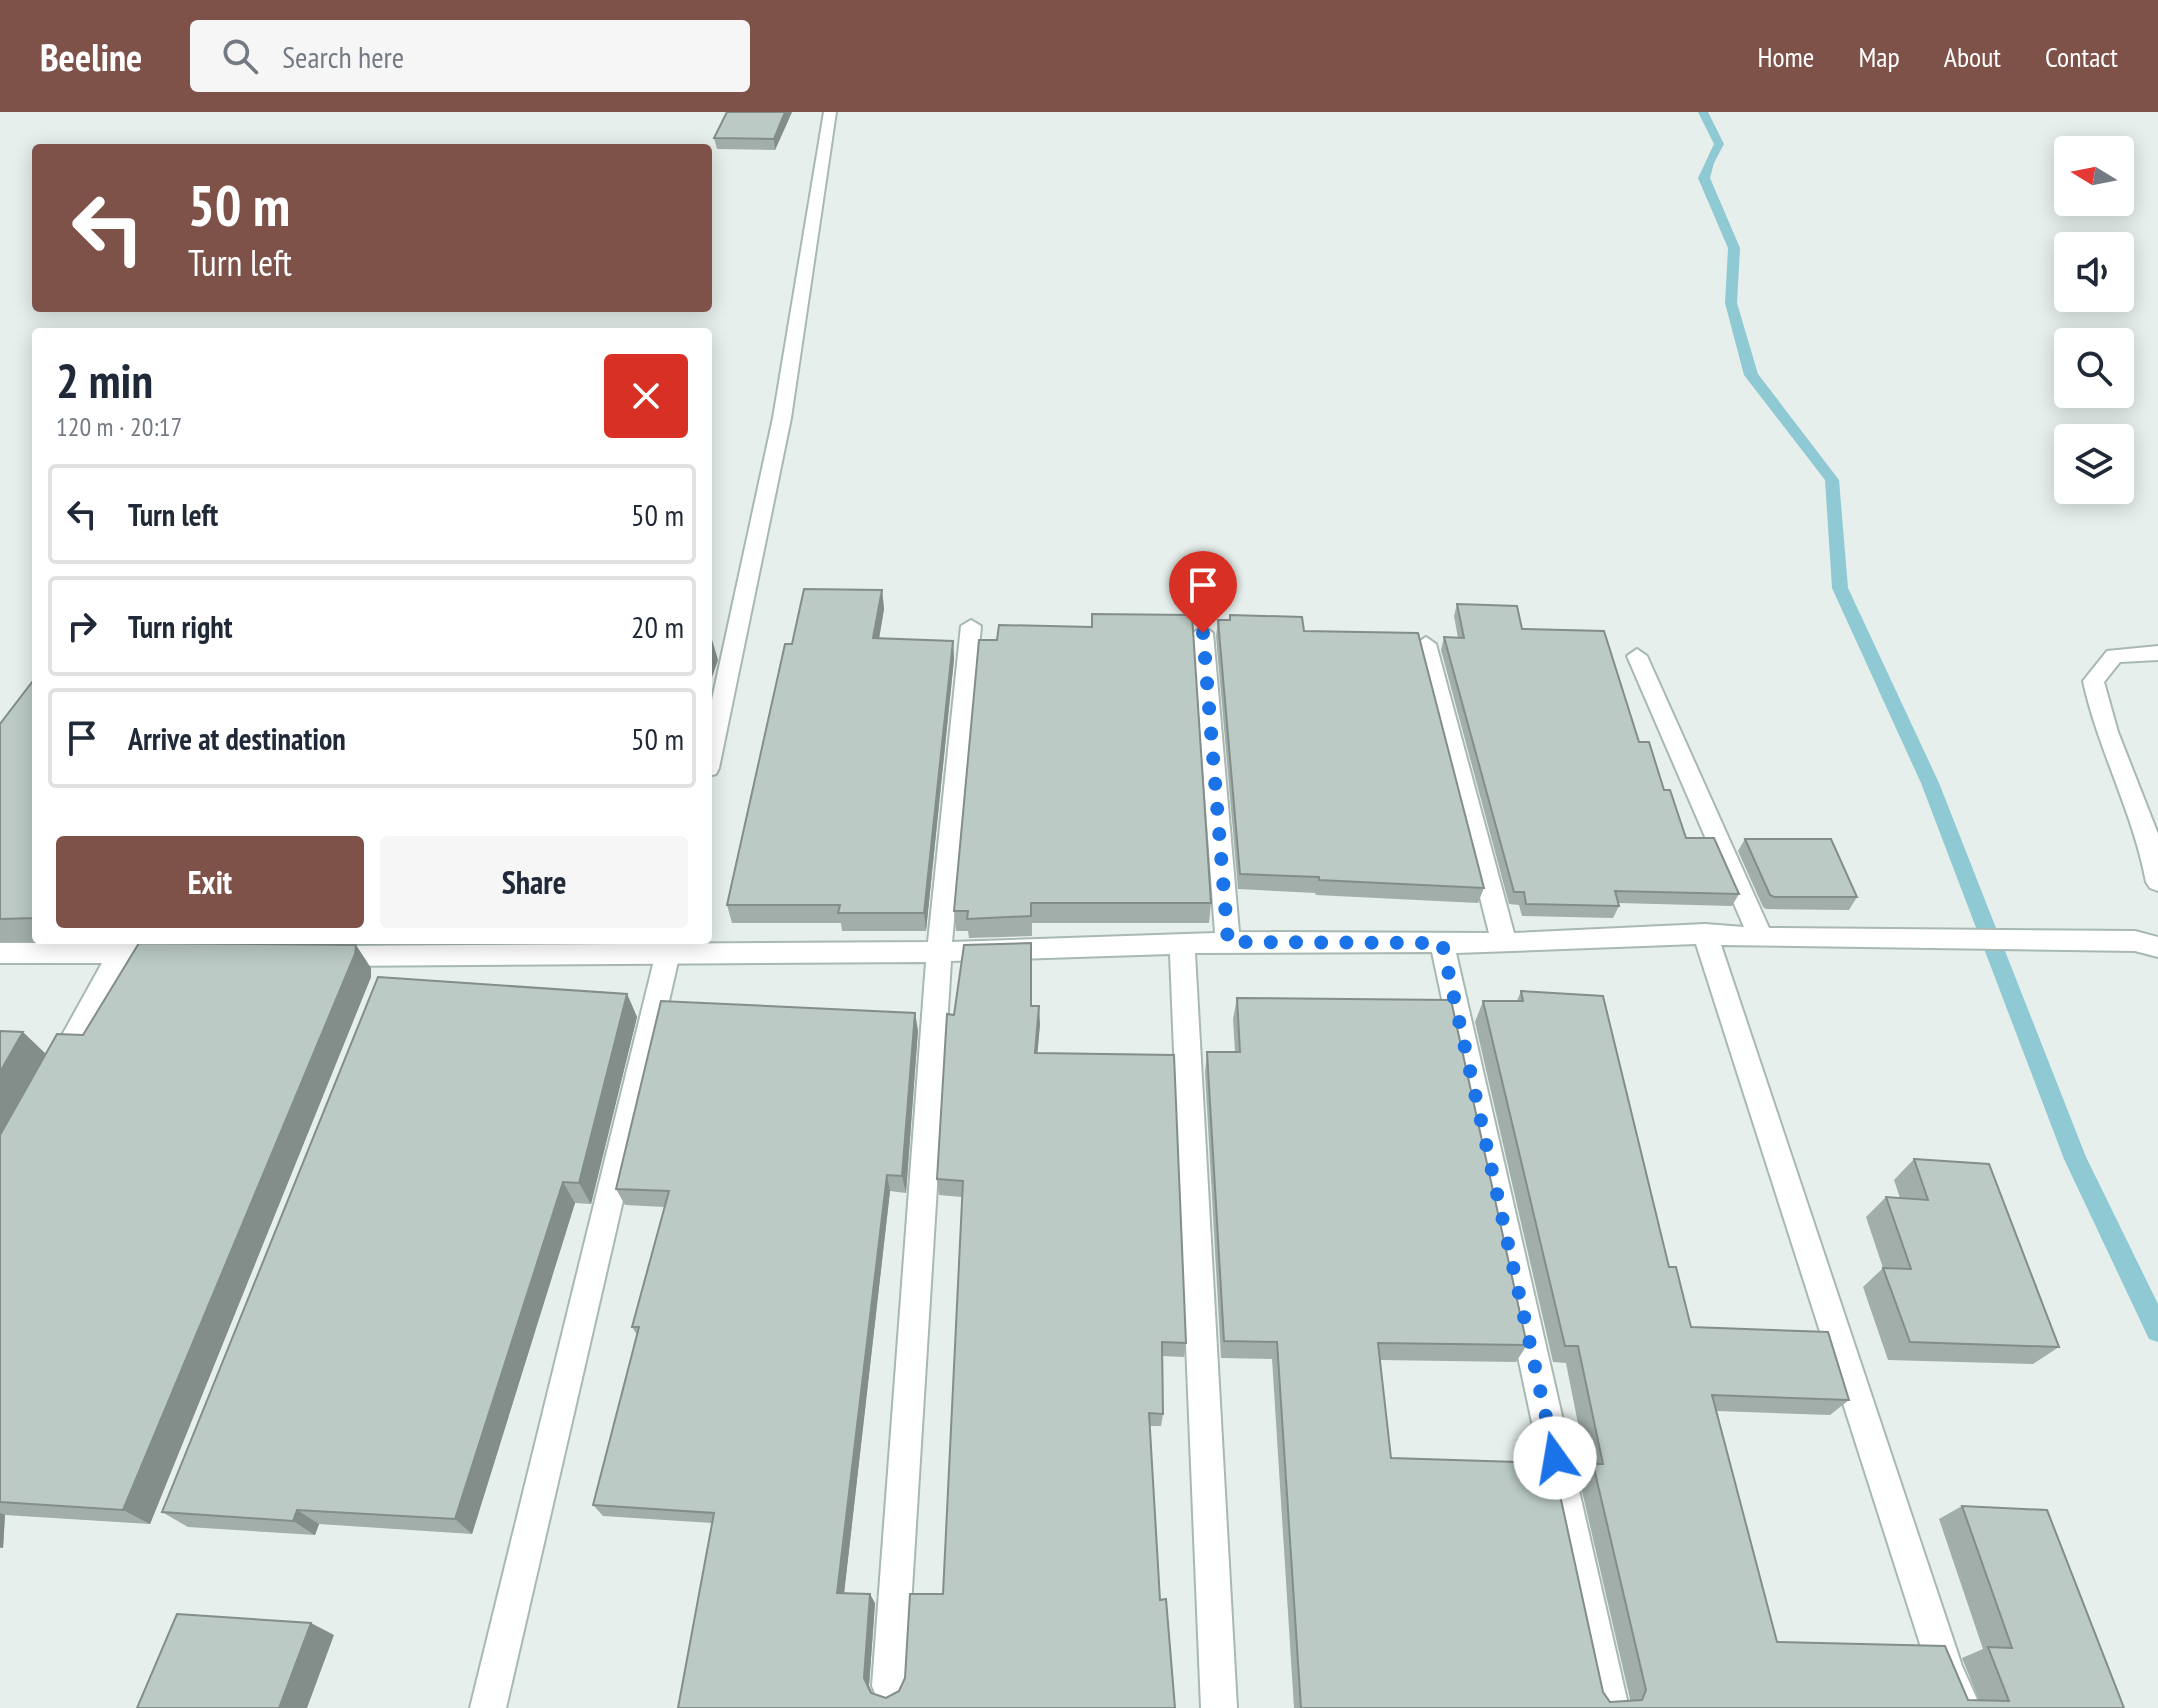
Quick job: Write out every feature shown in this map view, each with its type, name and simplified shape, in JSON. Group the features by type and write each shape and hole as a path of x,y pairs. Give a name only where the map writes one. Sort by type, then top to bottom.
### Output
{"street":[{"path":"712,749 782,418 830,112"},
{"path":"889,1686 939,952 971,626"},
{"path":"1203,633 1228,942"},
{"path":"1426,644 1504,943"},
{"path":"2158,653 2114,656 2093,681 2099,715 2136,810 2158,882"},
{"path":"1637,656 1761,938"},
{"path":"1705,934 1946,1672 1963,1708"},
{"path":"303,955 397,948 939,952 1182,946 1228,942 1504,943 1705,934 1761,938 2135,941 2158,947"},
{"path":"1442,943 1609,1700"},
{"path":"45,1089 124,946"},
{"path":"0,953 124,946 196,953"},
{"path":"1182,946 1219,1708"},
{"path":"382,986 397,948"},
{"path":"488,1708 670,948"}],"building":[{"path":"727,112 785,112 774,139 714,138"},
{"path":"804,589 882,590 873,638 953,641 924,913 838,913 840,905 727,905 785,644 792,644"},
{"path":"1457,604 1517,606 1522,629 1604,631 1639,742 1649,742 1664,790 1670,790 1686,838 1714,838 1739,894 1615,891 1619,906 1526,904 1524,892 1514,892 1444,637 1464,638"},
{"path":"1092,614 1192,615 1211,903 1031,903 1031,916 967,919 968,911 954,911 979,640 997,640 999,625 1092,627"},
{"path":"1230,615 1302,617 1304,631 1418,633 1484,888 1240,874 1218,620 1230,620"},
{"path":"32,682 32,918 0,919 0,724"},
{"path":"1745,839 1831,839 1857,897 1770,895"},
{"path":"1031,943 1031,1006 1039,1006 1035,1053 1174,1055 1186,1343 1162,1342 1163,1414 1149,1413 1160,1600 1166,1599 1175,1708 678,1708 714,1513 593,1505 639,1327 632,1327 669,1191 616,1189 661,1001 915,1013 902,1176 887,1175 837,1593 870,1594 864,1678 871,1693 886,1698 899,1691 905,1678 910,1594 943,1594 963,1181 937,1179 947,1014 954,1015 964,945"},
{"path":"138,944 356,945 355,954 123,1510 0,1502 0,1135 57,1034 83,1035"},
{"path":"378,977 627,994 579,1183 563,1182 455,1519 297,1510 293,1521 162,1512"},
{"path":"1521,991 1603,996 1669,1267 1676,1267 1691,1327 1828,1332 1849,1400 1712,1395 1777,1642 1945,1646 1968,1700 2009,1701 1988,1647 2012,1648 1962,1506 2047,1510 2124,1708 1301,1708 1277,1342 1224,1341 1207,1052 1240,1052 1237,998 1451,1000 1527,1345 1378,1343 1391,1458 1553,1463 1603,1692 1610,1702 1642,1700 1646,1690 1593,1464 1603,1464 1578,1346 1565,1346 1483,1001 1523,1001"},
{"path":"0,1031 23,1032 0,1072"},
{"path":"1914,1159 1989,1164 2059,1347 1910,1342 1883,1268 1911,1269 1886,1197 1928,1200"},
{"path":"177,1614 311,1623 279,1708 137,1708"}],"waterway":[{"path":"1703,112 1719,144 1704,178 1734,248 1731,303 1751,375 1832,480 1840,588 1930,783 2075,1159 2158,1330"}],"route":[{"path":"1203,633 1228,942 1442,943 1555,1458"}]}
